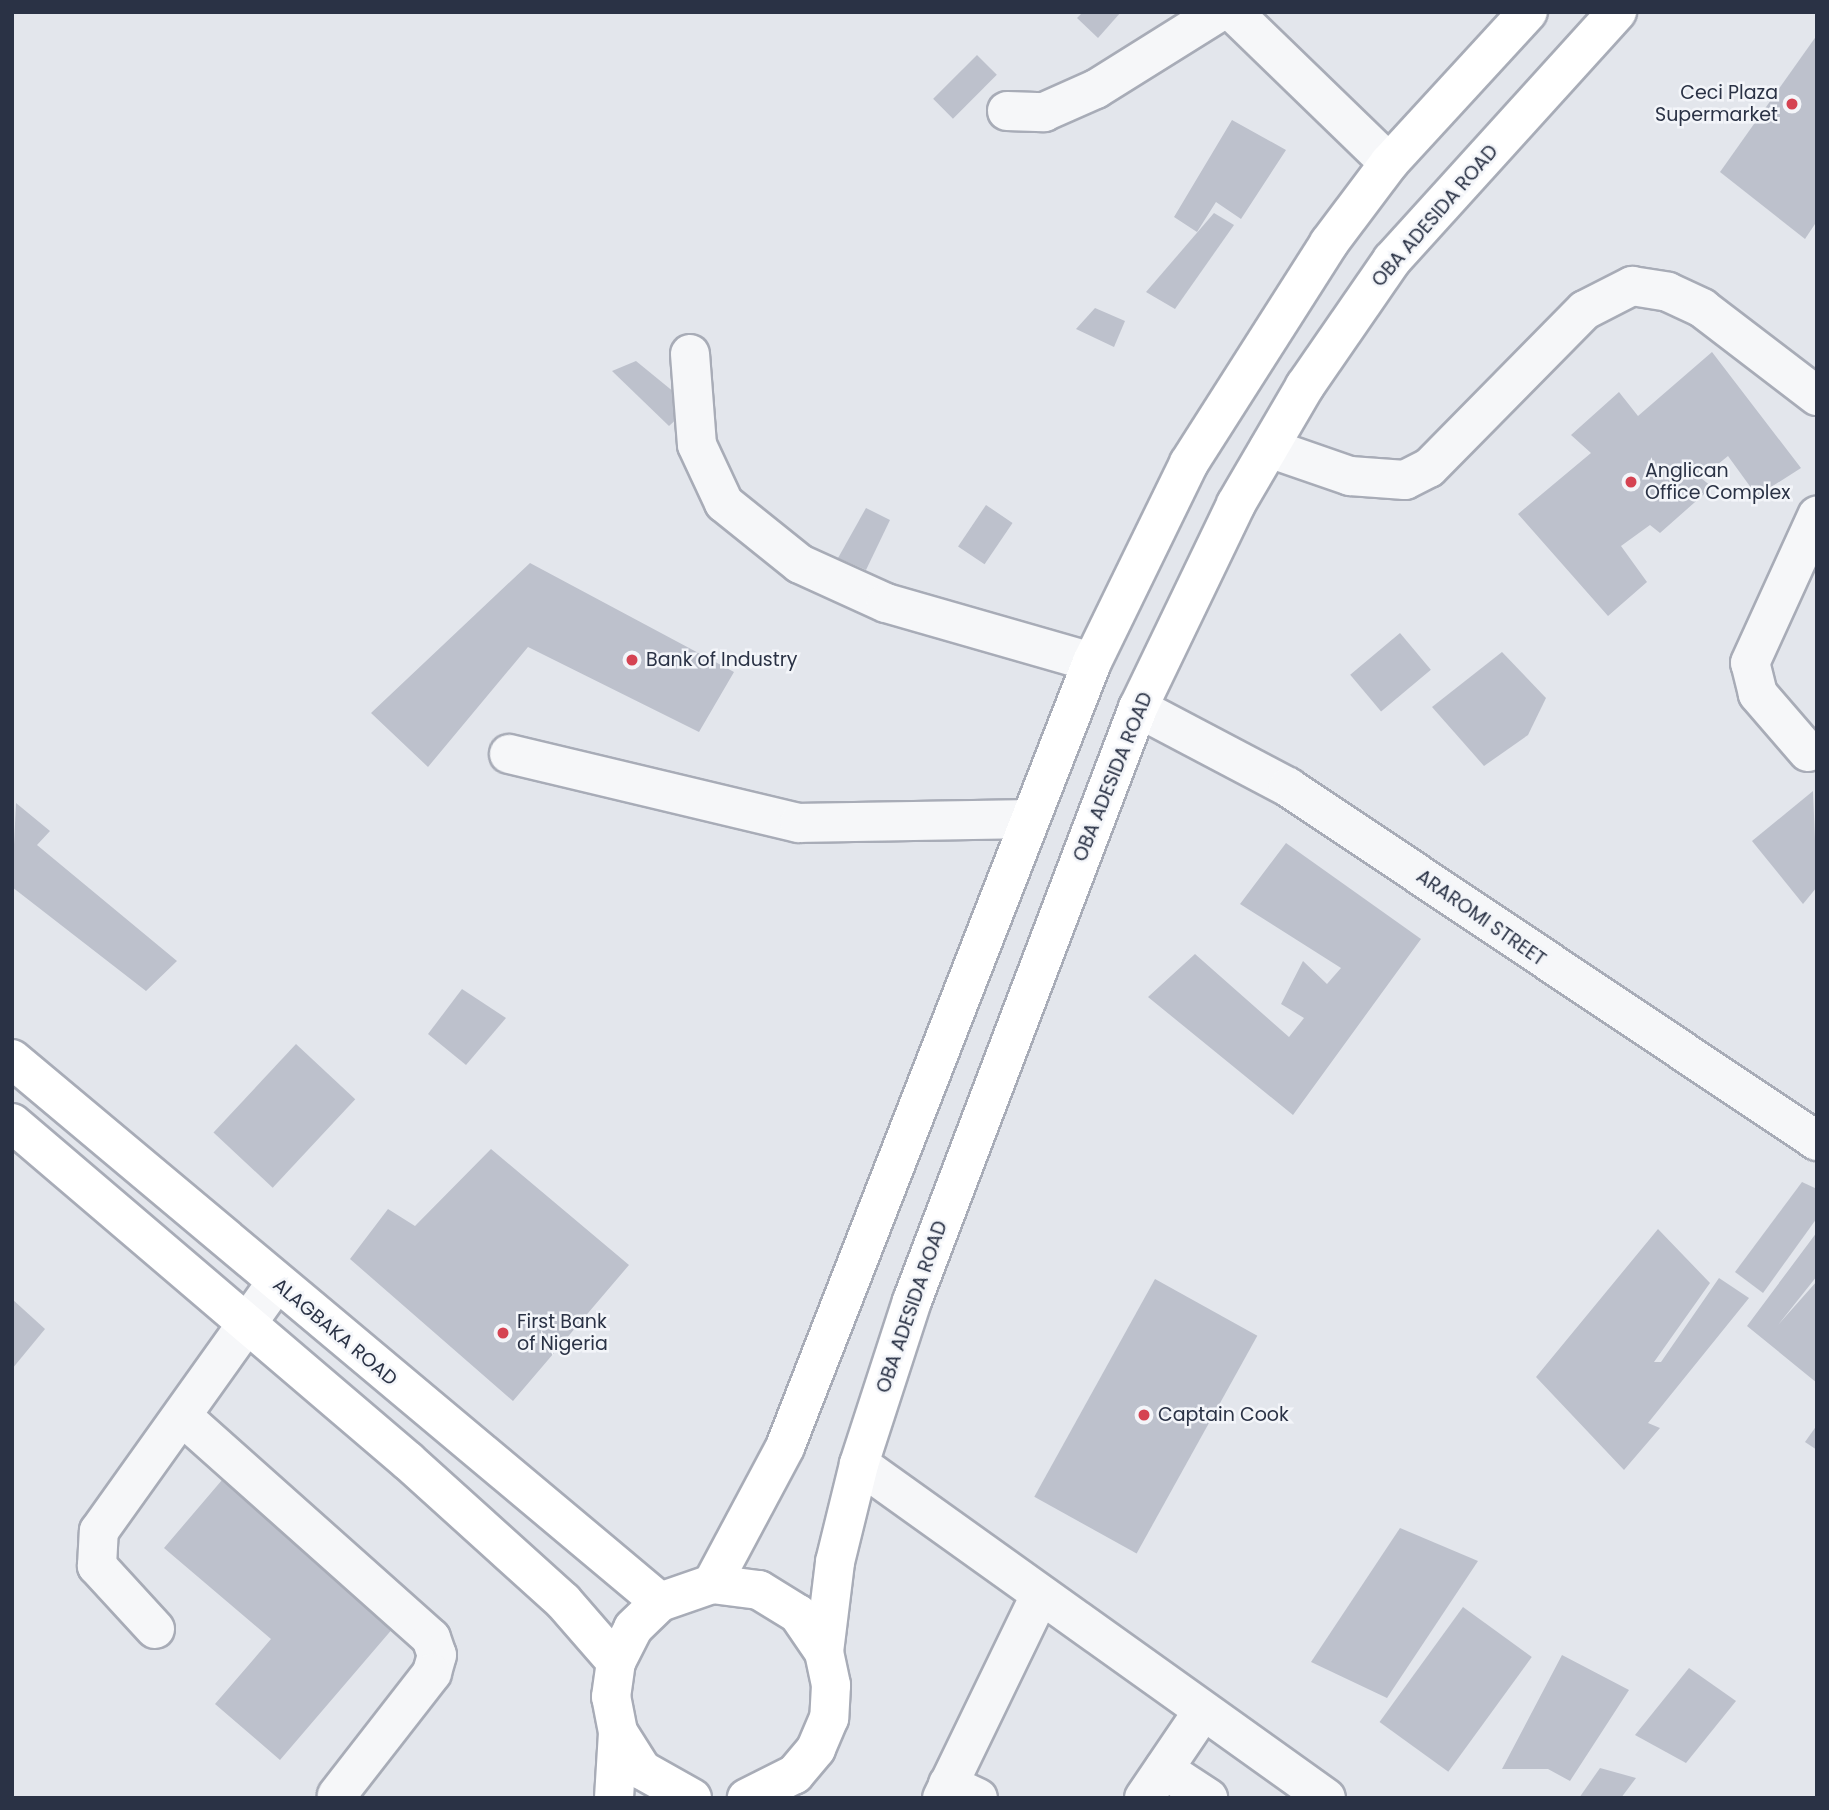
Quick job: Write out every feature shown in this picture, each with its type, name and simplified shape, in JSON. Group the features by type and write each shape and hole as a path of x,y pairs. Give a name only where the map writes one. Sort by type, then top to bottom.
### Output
{"main road":[{"path":"712,1584 785,1447 981,954 1028,819 1092,662 1189,463 1329,243 1390,163 1528,12"},
{"name":"OBA ADESIDA ROAD","path":"824,1652 835,1562 859,1464 912,1301 1138,708 1269,448 1392,260 1618,12"},
{"name":"ALAGBAKA ROAD","path":"12,1059 276,1283 660,1602"},
{"path":"12,1123 245,1320 563,1601 616,1662"},
{"path":"614,1798 618,1732 611,1697 616,1662 633,1628 660,1602 712,1584 759,1590 798,1614 824,1652 831,1685 829,1718 802,1766 760,1796"},
{"path":"618,1732 642,1770 692,1798"}],"street":[{"path":"1007,111 1044,112 1096,89 1219,12"},
{"path":"1233,12 1390,163"},
{"path":"1269,448 1350,476 1405,480 1429,468 1585,310 1632,286 1668,292 1702,308 1817,396"},
{"path":"690,354 697,445 724,503 800,564 886,603 1092,662"},
{"path":"1808,752 1758,694 1750,663 1817,516"},
{"name":"ARAROMI STREET","path":"1138,708 1288,787 1817,1141"},
{"path":"509,754 799,823 1028,819"},
{"path":"155,1629 97,1566 93,1549 99,1531 183,1417 245,1320 276,1283"},
{"path":"183,1417 431,1638 437,1655 432,1673 337,1795"},
{"path":"859,1464 1326,1798"},
{"path":"956,1793 1040,1595"},
{"path":"1203,1711 1154,1783 1208,1798"}],"building":[{"path":"1083,12 1121,12 1098,38 1077,18"},
{"name":"Ceci Plaza Supermarket","path":"1817,35 1817,221 1805,239 1720,172"},
{"path":"977,55 997,75 953,119 933,99"},
{"path":"1232,120 1286,150 1241,219 1216,202 1197,232 1174,217"},
{"path":"1214,213 1234,225 1175,309 1146,292"},
{"path":"1095,308 1125,321 1114,347 1076,329"},
{"name":"Anglican Office Complex","path":"1712,352 1801,468 1757,496 1728,456 1701,478 1712,487 1660,533 1650,525 1621,546 1647,582 1608,616 1518,514 1591,453 1571,435 1619,392 1638,416"},
{"path":"636,361 691,406 669,426 612,371"},
{"path":"986,505 1013,523 985,564 958,546"},
{"path":"866,508 890,520 866,570 838,558"},
{"name":"Bank of Industry","path":"530,563 734,672 699,732 528,647 428,767 371,713"},
{"path":"1400,633 1431,670 1381,712 1350,675"},
{"path":"1502,652 1546,698 1528,735 1484,766 1432,707"},
{"path":"1813,791 1817,887 1803,904 1752,841"},
{"path":"16,803 50,831 37,845 177,961 146,991 12,887"},
{"path":"1286,843 1421,939 1293,1115 1148,997 1195,954 1289,1037 1304,1018 1281,1004 1303,961 1327,984 1341,968 1240,904"},
{"path":"462,989 506,1018 466,1065 428,1034"},
{"path":"296,1044 355,1099 273,1188 213,1132"},
{"name":"First Bank of Nigeria","path":"491,1149 629,1265 513,1401 350,1259 388,1209 415,1226"},
{"path":"1802,1182 1817,1189 1817,1218 1763,1293 1735,1272"},
{"path":"1658,1229 1710,1283 1654,1362 1661,1362 1719,1278 1749,1298 1648,1423 1660,1428 1624,1470 1536,1377"},
{"path":"1817,1232 1817,1276 1778,1325 1817,1281 1817,1383 1747,1326"},
{"name":"Captain Cook","path":"1155,1279 1257,1336 1137,1554 1034,1497"},
{"path":"12,1299 45,1329 12,1369"},
{"path":"1817,1425 1817,1450 1805,1442"},
{"path":"222,1480 394,1627 280,1760 215,1704 271,1639 164,1548"},
{"path":"1400,1528 1478,1561 1387,1698 1311,1662"},
{"path":"1463,1607 1532,1657 1448,1772 1380,1722"},
{"path":"1562,1655 1629,1690 1570,1781 1548,1769 1502,1769"},
{"path":"1689,1668 1736,1701 1686,1763 1635,1735"},
{"path":"1600,1768 1636,1778 1621,1798 1579,1798"}],"place":[{"name":"Ceci Plaza Supermarket","path":"1792,104"},
{"name":"Anglican Office Complex","path":"1631,482"},
{"name":"Bank of Industry","path":"632,660"},
{"name":"First Bank of Nigeria","path":"503,1333"},
{"name":"Captain Cook","path":"1144,1415"}]}
